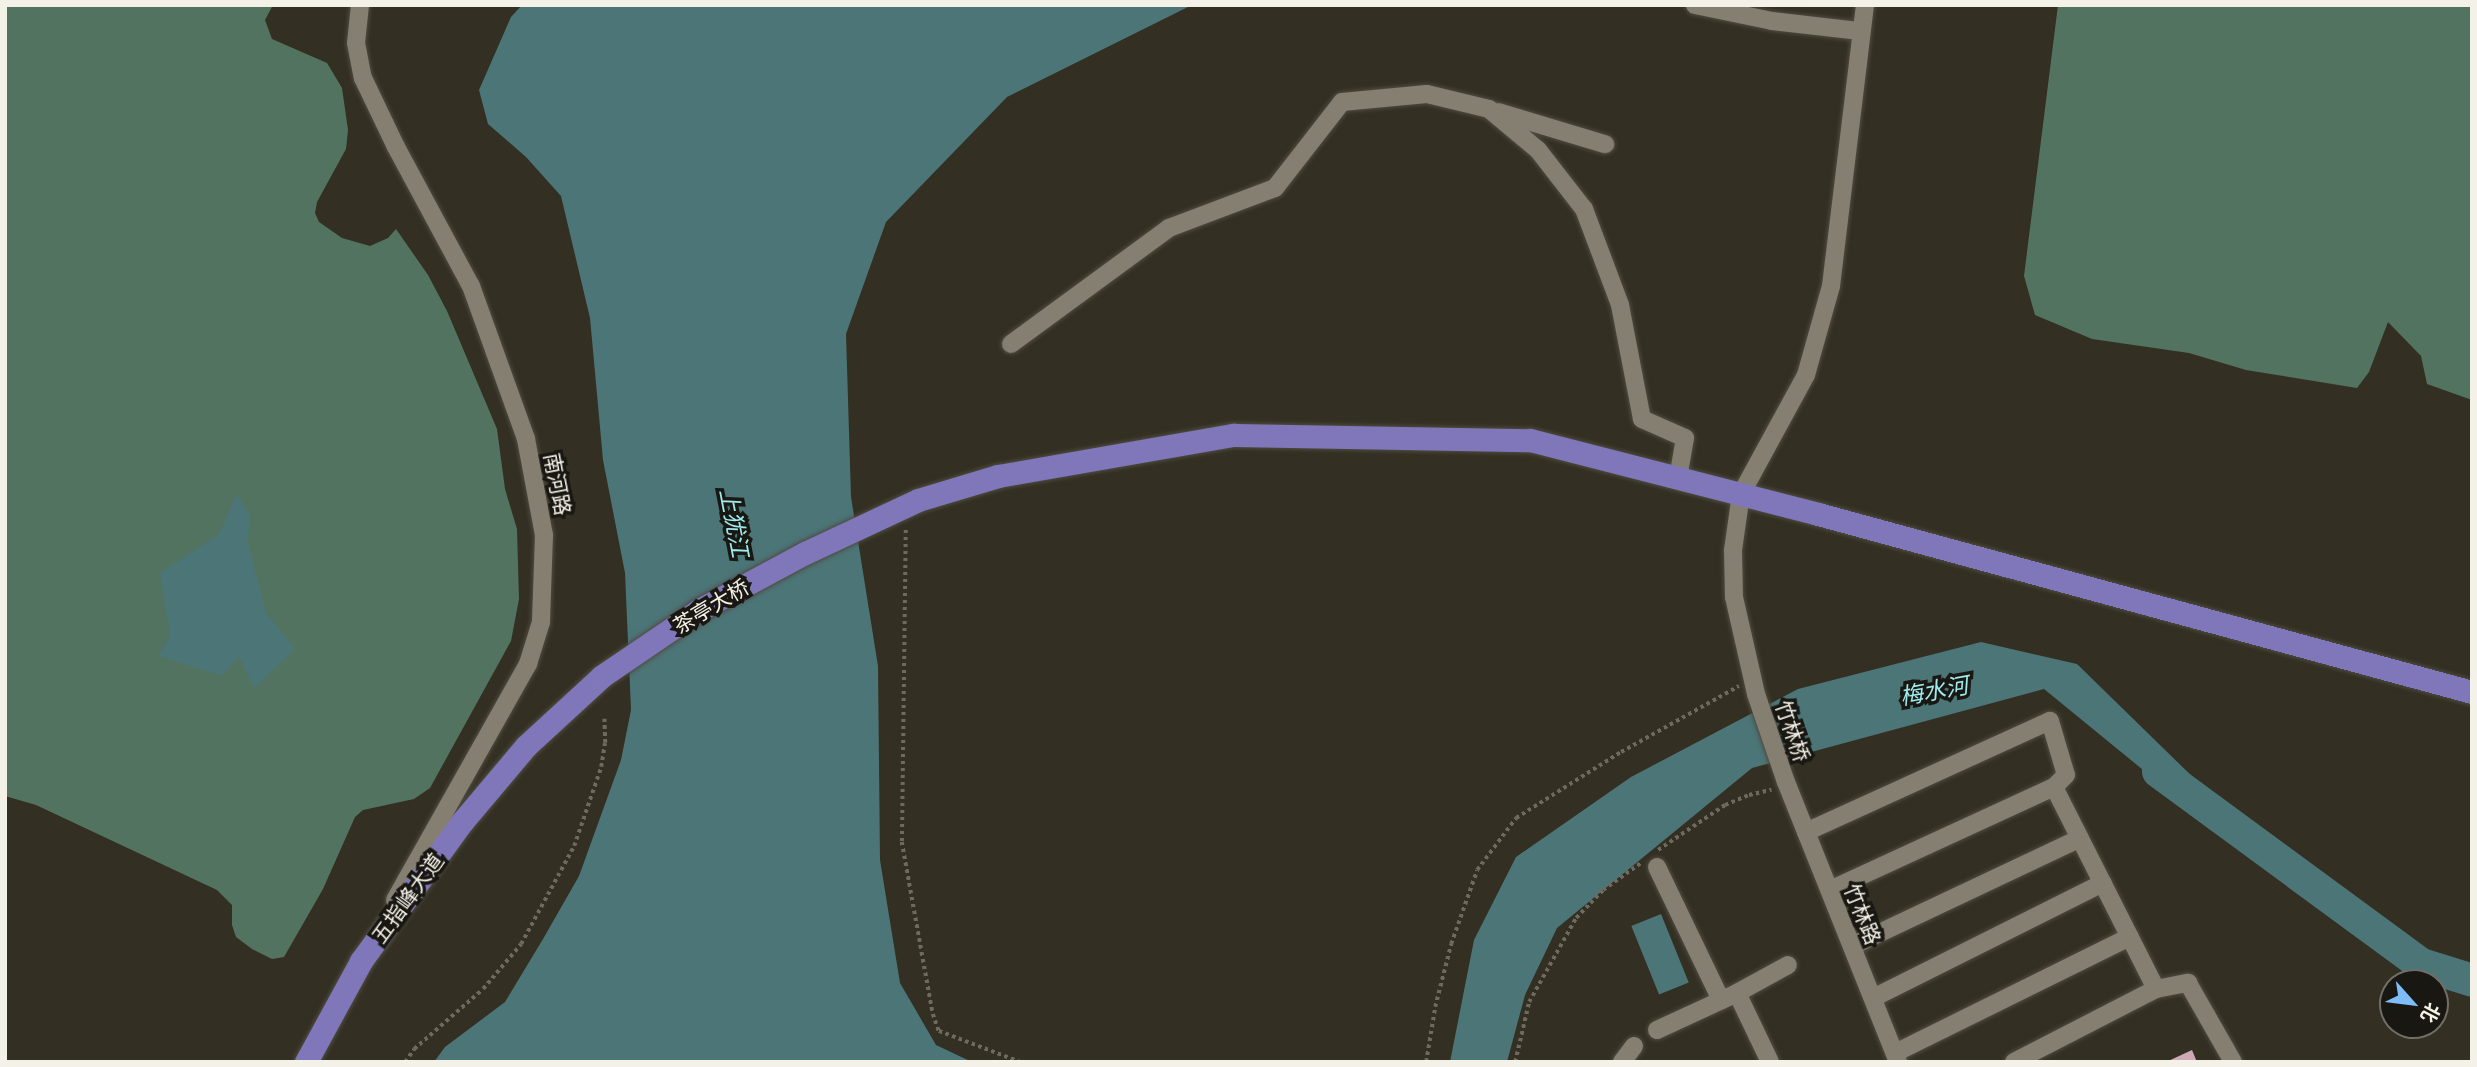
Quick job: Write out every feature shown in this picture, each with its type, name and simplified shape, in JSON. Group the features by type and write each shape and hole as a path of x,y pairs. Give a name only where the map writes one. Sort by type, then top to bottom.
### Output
{"main road":[{"name":"茶亭大桥","path":"526,746 602,676 699,610 805,553 918,500 998,476 1233,435 1530,440 1741,494 2472,692"},
{"name":"五指峰大道","path":"306,1062 361,961 462,822 526,746"}],"street":[{"name":"南河路","path":"360,5 356,44 363,78 396,147 471,285 526,439 544,536 541,622 528,664 361,961"},
{"path":"1695,5 1772,21 1860,31"},
{"path":"1741,494 1806,375 1831,286 1852,136 1860,31 1866,5"},
{"path":"1011,344 1169,228 1275,188 1342,102 1427,94 1489,109 1605,144"},
{"path":"1489,109 1538,150 1584,209 1620,305 1642,419 1685,438 1678,478"},
{"name":"竹林桥","path":"1741,494 1733,550 1734,597 1754,686 1787,784"},
{"path":"1806,832 2050,721 2066,775 2054,787 1830,890"},
{"name":"竹林路","path":"1787,784 1897,1057"},
{"path":"2054,787 2156,989"},
{"path":"1852,946 2080,838"},
{"path":"1653,859 1729,996 1770,1062"},
{"path":"1873,998 2103,883"},
{"path":"1897,1057 2130,937"},
{"path":"1657,1030 1788,965"},
{"path":"2014,1062 2156,989 2188,983 2233,1062"},
{"path":"1622,1062 1634,1046"}],"path":[{"path":"906,530 902,842 933,1014 939,1031 1020,1062"},
{"path":"1426,1062 1435,1007 1451,944 1477,870 1516,818 1621,752 1754,686"},
{"path":"405,1062 414,1049 483,989 521,944 573,846 601,767 604,719"},
{"path":"1515,1062 1529,1002 1576,918 1603,890 1653,859 1725,806 1749,795 1787,784"}],"green space":[{"path":"5,5 273,5 265,20 272,39 327,63 342,88 348,130 346,149 317,202 315,213 319,222 342,238 370,246 388,238 396,229 428,275 447,311 497,429 505,489 517,529 519,599 511,641 430,788 414,799 363,810 355,817 323,889 284,957 272,959 236,937 232,925 232,905 217,890 36,805 5,796"},
{"path":"2058,5 2472,5 2472,400 2427,384 2421,356 2388,322 2369,372 2357,388 2246,370 2189,353 2092,339 2035,315 2024,276"}],"water":[{"name":"上犹江","path":"522,5 1192,5 1007,97 886,222 846,334 851,497 878,666 880,860 900,983 936,1045 972,1062 434,1062 445,1047 505,1002 579,876 621,760 631,710 625,573 603,460 590,318 561,196 526,157 488,124 479,90 511,17"},
{"path":"237,494 250,516 248,543 266,613 295,649 254,688 239,656 222,676 159,656 170,636 160,573 219,534"},
{"path":"1981,642 2077,664 2203,787 2186,805 2044,689 1752,768 1557,928 1525,995 1507,1062 1450,1062 1474,940 1516,857 1631,777 1798,689"},
{"path":"1661,914 1689,983 1659,995 1631,926"}],"building":[{"path":"2192,1050 2197,1062 2166,1062"}],"waterway":[{"name":"梅水河","path":"2158,771 2421,964 2472,980"}]}
